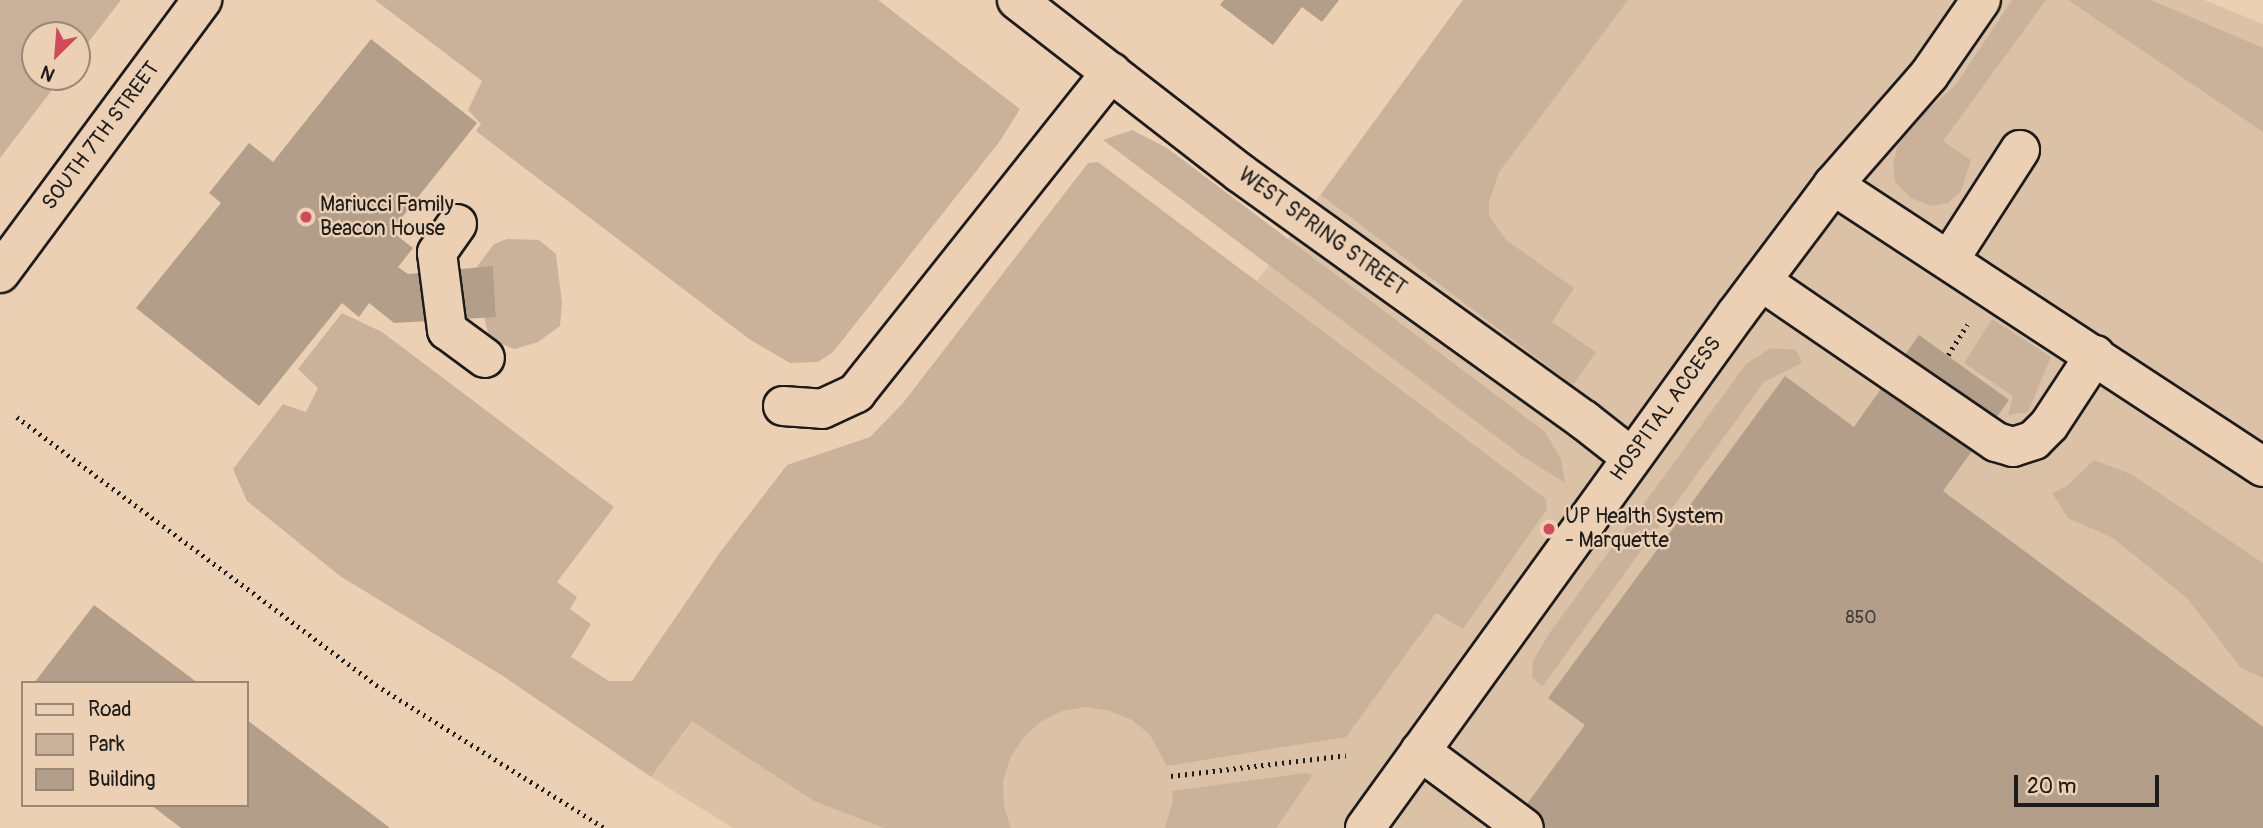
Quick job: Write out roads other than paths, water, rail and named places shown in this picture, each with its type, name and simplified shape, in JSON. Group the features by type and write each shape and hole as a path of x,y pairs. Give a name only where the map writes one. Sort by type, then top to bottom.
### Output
{"street":[{"name":"SOUTH 7TH STREET","path":"0,273 202,0"},
{"name":"WEST SPRING STREET","path":"1017,0 1240,173 1584,420 1631,457"},
{"name":"HOSPITAL ACCESS","path":"1365,828 1761,281 1833,185 1929,75 1981,0"},
{"path":"783,406 822,409 856,393 1111,72"},
{"path":"1949,260 2020,150"},
{"path":"1833,185 2263,467"},
{"path":"457,223 437,253 447,330 485,358"},
{"path":"1761,281 1996,442 2013,447 2034,440 2049,425 2095,355"},
{"path":"1420,751 1513,825"}],"place":[{"name":"Mariucci Family Beacon House","path":"306,217"},
{"name":"UP Health System - Marquette","path":"1549,529"}]}
